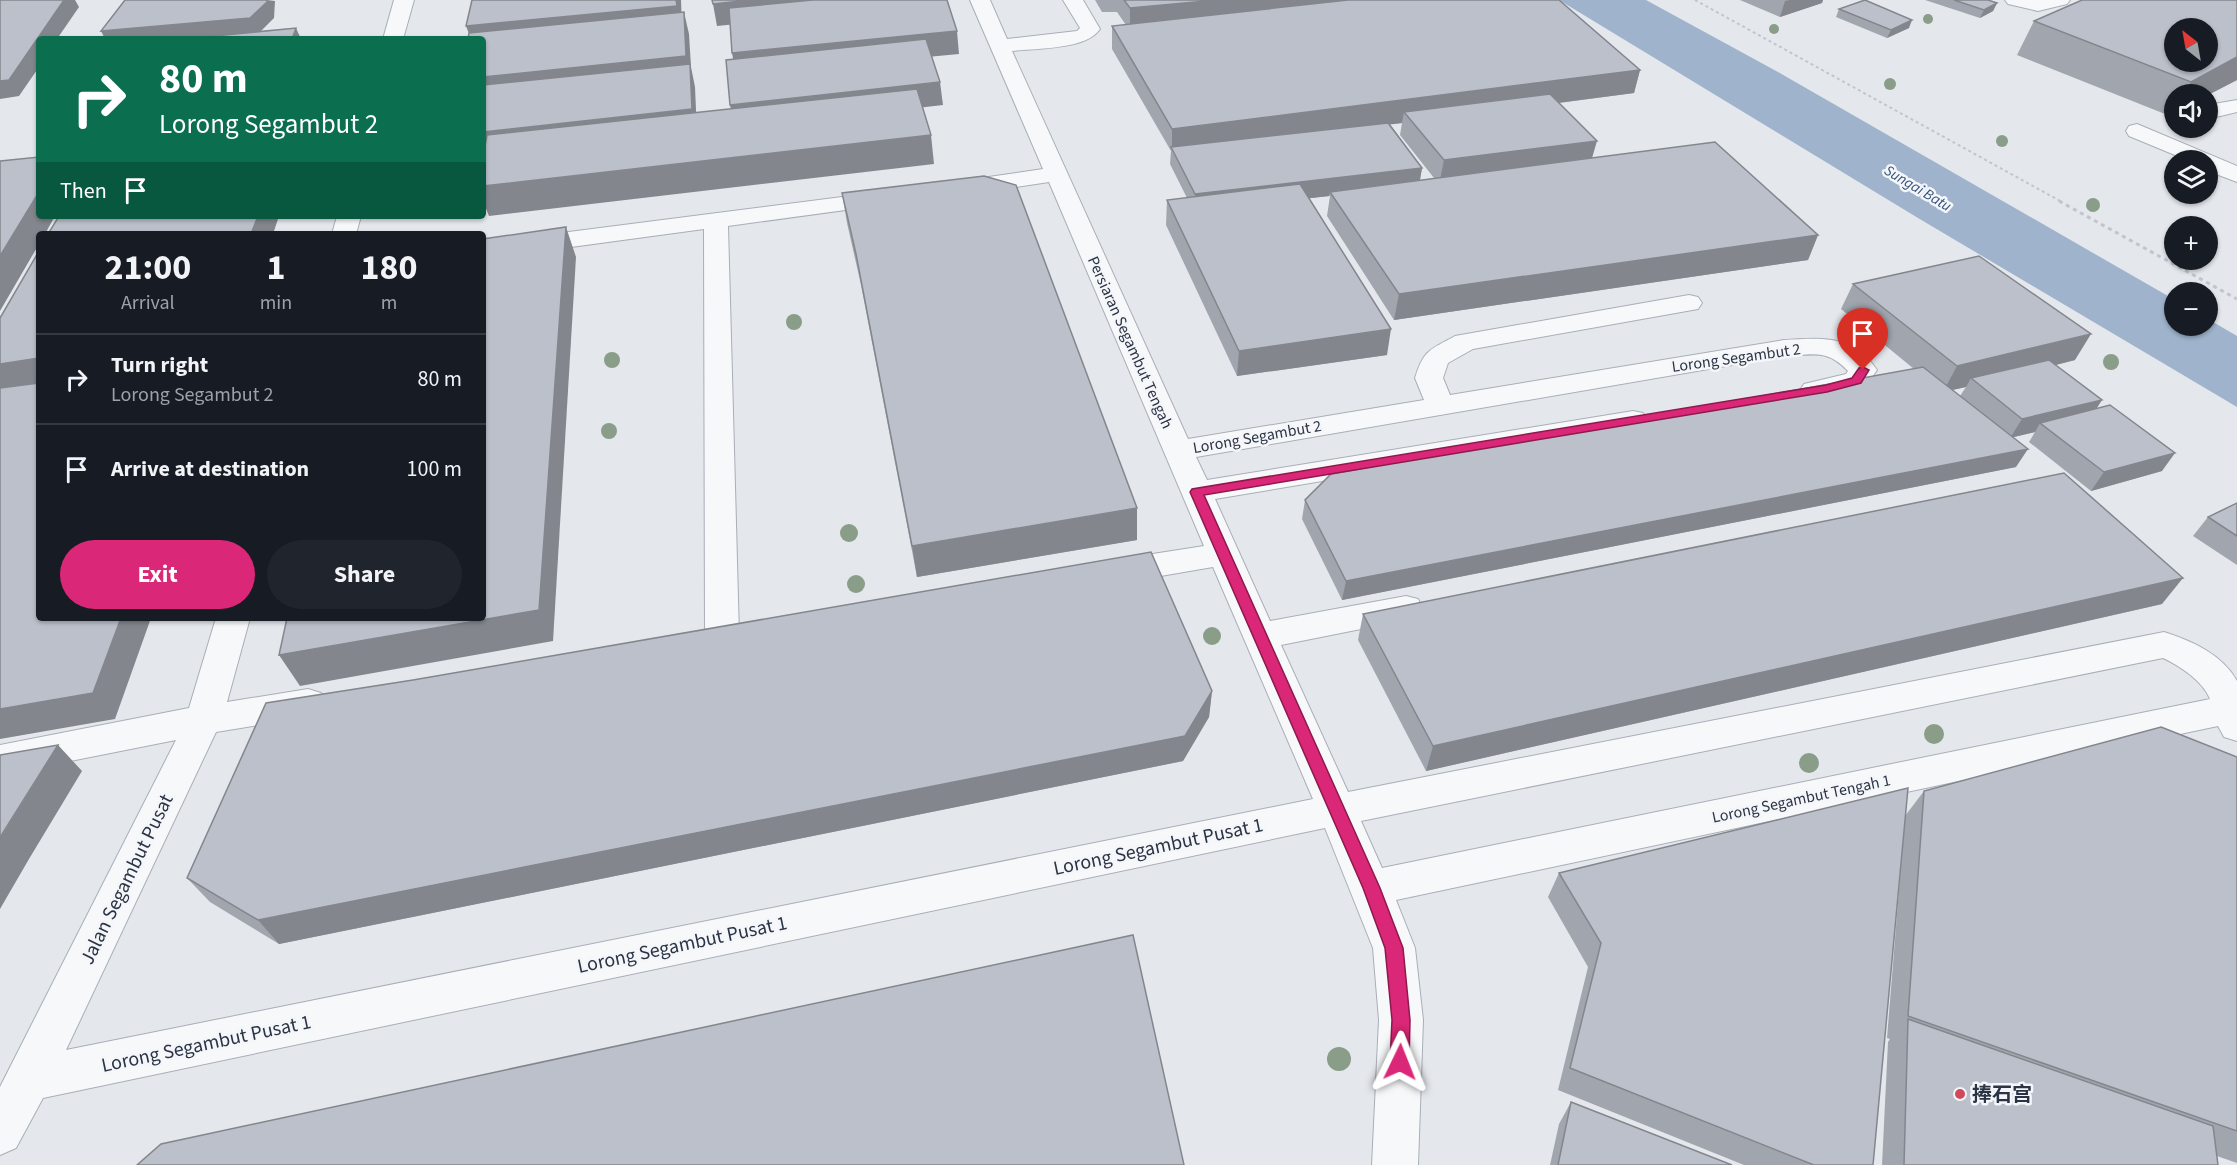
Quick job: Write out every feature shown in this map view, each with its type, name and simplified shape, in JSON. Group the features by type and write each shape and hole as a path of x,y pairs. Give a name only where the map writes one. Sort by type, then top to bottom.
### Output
{"street":[{"path":"394,36 404,0"},
{"name":"Persiaran Segambut Tengah","path":"980,0 1371,888 1394,948 1401,1020 1395,1165"},
{"path":"1000,46 1084,35 1090,29 1073,0"},
{"path":"2014,0 2065,7"},
{"path":"2050,23 2065,7"},
{"path":"2218,110 2237,106"},
{"path":"2137,131 2181,150"},
{"path":"2218,166 2237,174"},
{"path":"486,251 716,222 1057,174"},
{"path":"716,222 722,635"},
{"path":"1440,404 1429,378 1436,359 1465,342 1689,303"},
{"name":"Lorong Segambut 2","path":"1178,450 1440,404 1784,348 1824,346 1845,352 1863,370 1856,380 1792,394"},
{"path":"1196,492 1664,415"},
{"path":"1084,577 1224,554"},
{"path":"1260,636 1435,603"},
{"name":"Jalan Segambut Pusat","path":"0,1132 29,1079 204,720 232,621"},
{"path":"687,641 757,630"},
{"name":"Lorong Segambut Pusat 1","path":"29,1079 1336,810 2164,645 2177,648 2199,664 2221,686 2234,718"},
{"path":"0,760 204,720 333,699"},
{"name":"Lorong Segambut Tengah 1","path":"1371,888 2234,718"}],"path":[{"path":"1695,0 2237,299"}],"water":[{"name":"Sungai Batu","path":"1559,0 1646,0 1778,72 2164,294 2164,336 2218,336 2218,325 2237,336 2237,407 1918,218"}],"building":[{"path":"0,0 64,0 39,36 36,36 36,41 9,80 0,81"},
{"path":"125,0 267,0 267,2 250,18 101,31"},
{"path":"472,0 676,0 677,6 466,26"},
{"path":"712,0 751,0 713,4"},
{"path":"813,0 947,0 957,31 732,53 729,8"},
{"path":"1124,0 1217,0 1130,8"},
{"path":"1348,0 1559,0 1640,70 1172,129 1112,26"},
{"path":"1865,0 1912,20 1891,30 1839,9"},
{"path":"1954,0 1988,0 1997,3 1984,10"},
{"path":"2082,0 2237,0 2237,57 2218,67 2218,18 2164,18 2164,72 2034,21"},
{"path":"684,12 686,56 486,77 486,36 468,36 469,33"},
{"path":"296,28 293,36 215,36"},
{"path":"926,39 940,82 730,105 726,60"},
{"path":"690,64 692,109 486,132 486,85"},
{"path":"2165,72 2209,72 2191,82"},
{"path":"917,89 931,135 486,186 487,135"},
{"path":"1550,94 1597,141 1444,160 1404,112"},
{"path":"1388,123 1422,168 1195,194 1171,147"},
{"path":"1715,142 1818,235 1399,294 1330,192"},
{"path":"36,157 36,197 0,256 0,161"},
{"path":"984,176 1016,185 1137,508 912,546 856,254 842,193"},
{"path":"1300,184 1391,329 1239,351 1167,200"},
{"path":"57,219 257,219 252,231 50,231"},
{"path":"566,227 539,610 486,619 486,239"},
{"path":"36,256 36,358 0,364 0,318"},
{"path":"1979,256 2091,334 1957,366 1853,284"},
{"path":"2049,360 2102,400 2022,419 1971,378"},
{"path":"1923,367 2028,449 1346,581 1305,500 1331,474"},
{"path":"36,383 36,621 120,621 93,693 0,709 0,388"},
{"path":"2110,405 2175,453 2104,472 2040,423"},
{"path":"2064,473 2183,578 1433,746 1363,614"},
{"path":"2237,503 2237,536 2208,517"},
{"path":"1151,552 1212,691 1185,736 258,920 187,878 266,703 413,680"},
{"path":"286,621 475,621 279,655"},
{"path":"2161,727 2237,757 2237,1131 1908,1016 1924,791"},
{"path":"58,745 2,834 0,838 0,755"},
{"path":"1908,788 1873,1165 1814,1165 1570,1068 1601,943 1559,873"},
{"path":"1133,935 1184,1165 137,1165 161,1144"},
{"name":"捧石宫","path":"1908,1019 2213,1126 2218,1165 1904,1165"},
{"path":"1571,1102 1732,1165 1558,1165"}],"place":[{"name":"捧石宫","path":"1960,1094"}],"route":[{"path":"1400,1062 1401,1020 1394,948 1371,888 1196,492 1827,388 1856,380 1863,370"}]}
